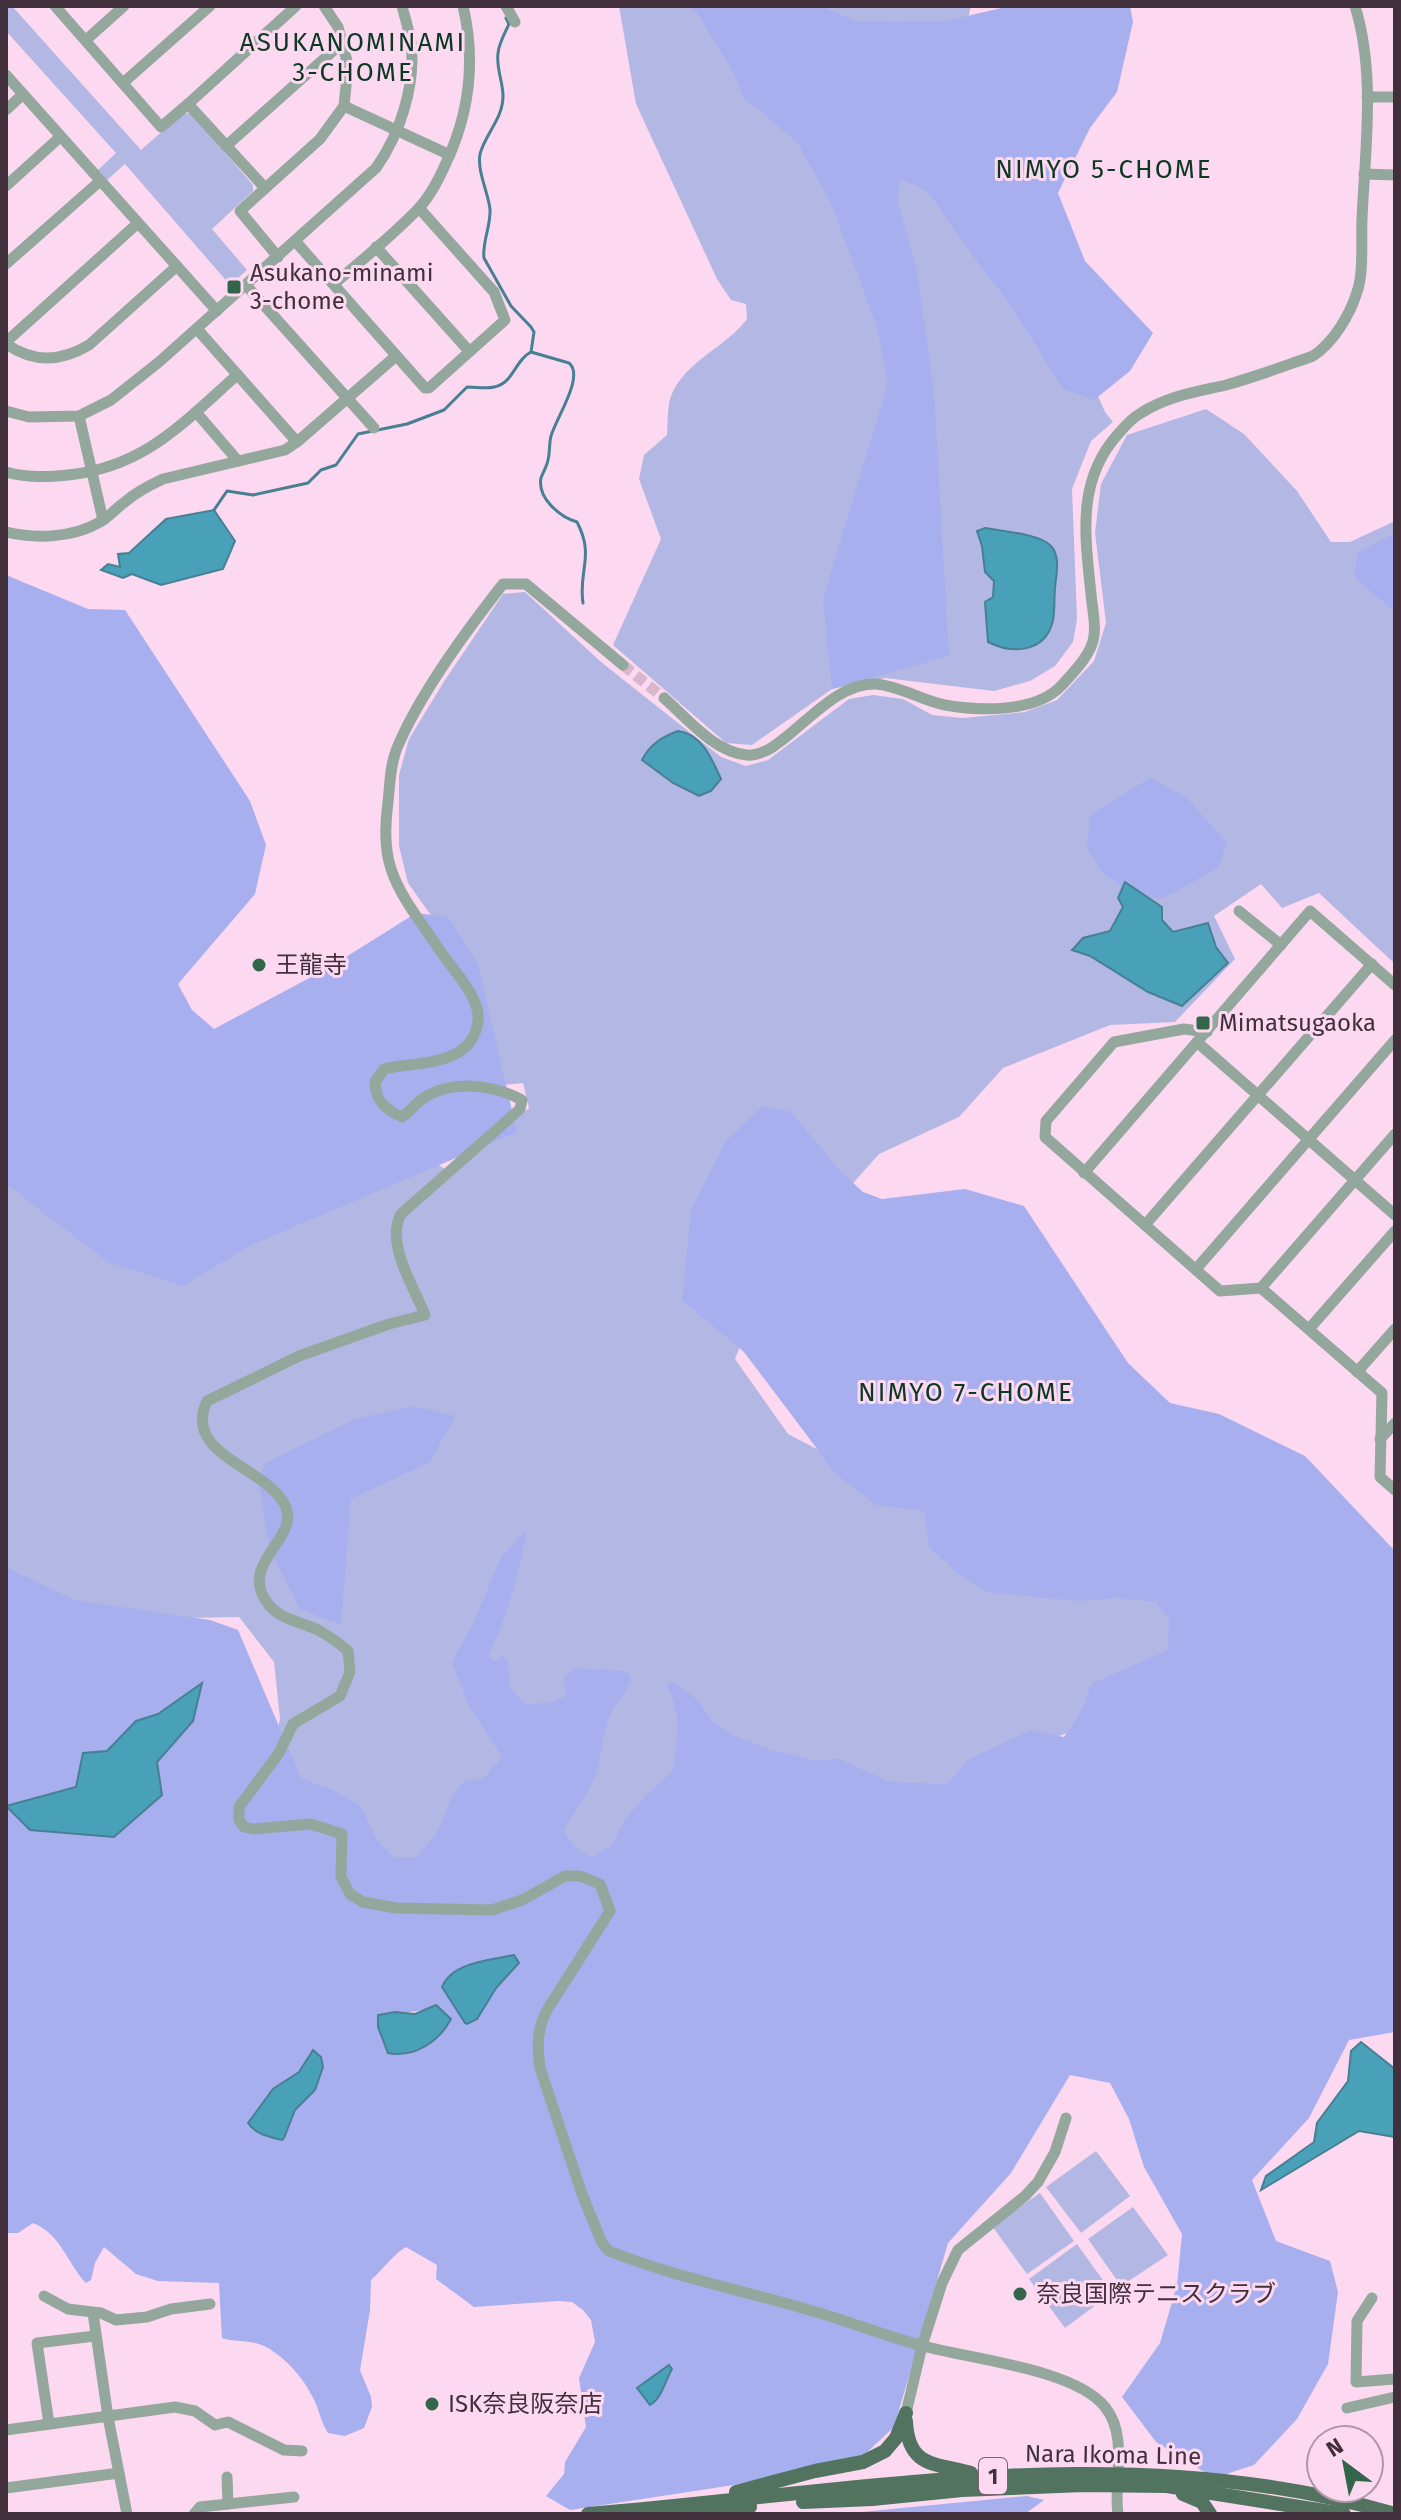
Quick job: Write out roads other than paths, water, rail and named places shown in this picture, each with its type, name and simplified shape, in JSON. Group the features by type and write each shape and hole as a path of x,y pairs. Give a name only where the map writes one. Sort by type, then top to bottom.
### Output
{"main road":[{"path":"906,2413 909,2446 916,2454 925,2461 983,2476"},
{"path":"698,2502 815,2471 863,2462 885,2451 896,2438 906,2413"},
{"name":"Nara Ikoma Line","path":"588,2514 983,2476 1099,2472 1183,2476 1278,2488 1395,2514"},
{"name":"Nara Ikoma Line","path":"687,2514 784,2503 1083,2485 1167,2486 1337,2512"},
{"path":"1167,2486 1202,2502 1210,2514"},
{"path":"1295,2514 1337,2512"}],"street":[{"path":"55,6 161,127 296,6"},
{"path":"86,40 124,6"},
{"path":"123,83 210,6"},
{"path":"278,257 240,214 320,139 344,106 348,65 338,27 324,6"},
{"path":"6,411 29,417 79,416 111,400 197,329 376,168 389,149 409,86 412,54 402,6"},
{"path":"334,284 419,208 438,181 467,106 471,73 463,6"},
{"path":"506,6 515,22"},
{"path":"664,698 724,750 751,756 766,751 831,700 853,687 875,684 909,691 945,705 978,708 1028,704 1058,689 1085,655 1094,637 1086,503 1090,480 1109,444 1137,415 1156,404 1185,393 1227,385 1313,356 1336,334 1358,291 1367,97 1366,60 1355,6"},
{"path":"226,146 343,42"},
{"path":"6,75 217,311"},
{"path":"6,110 22,95"},
{"path":"1367,97 1395,97"},
{"path":"188,104 265,188"},
{"path":"344,106 450,155"},
{"path":"6,186 60,137"},
{"path":"1364,174 1395,175"},
{"path":"6,264 100,181"},
{"path":"296,242 425,388 429,388 505,320 494,292 419,208"},
{"path":"138,223 6,343 26,356 39,359 75,354 177,266"},
{"path":"376,247 469,351"},
{"path":"246,285 374,428"},
{"path":"197,329 297,442"},
{"path":"6,532 57,535 90,527 125,501 163,479 273,454 297,442 396,356"},
{"path":"6,472 42,478 109,468 141,454 196,412 237,375"},
{"path":"196,412 238,461"},
{"path":"79,416 103,520"},
{"path":"623,665 526,584 503,584 472,623 419,707 397,750 386,818 387,854 391,870 419,920 472,996 479,1015 470,1045 453,1057 384,1069 375,1082 378,1097 387,1110 402,1117 412,1111 423,1097 468,1085 522,1100 520,1109 401,1214 396,1224 400,1254 425,1315 389,1324 299,1356 207,1401 203,1411 203,1431 211,1442 231,1461 274,1488 286,1507 287,1527 260,1571 260,1584 269,1606 287,1619 329,1636 348,1651 350,1661 350,1672 340,1696 293,1724 279,1753 239,1807 239,1820 244,1827 253,1829 311,1824 342,1834 341,1877 350,1894 363,1902 396,1908 492,1910 522,1900 565,1876 580,1876 600,1884 610,1911 547,2010 540,2024 537,2049 540,2068 582,2194 602,2243 609,2251 677,2275 844,2319 922,2346 1056,2378 1092,2395 1105,2407 1114,2422 1118,2447 1118,2514"},
{"path":"1239,911 1281,945"},
{"path":"1084,1173 1310,911 1395,985"},
{"path":"1145,1225 1372,964"},
{"path":"1207,1032 1184,1029 1114,1042 1046,1121 1045,1137 1220,1291 1261,1288 1382,1393 1380,1477 1395,1490"},
{"path":"1196,1269 1395,1040"},
{"path":"1197,1042 1395,1215"},
{"path":"1261,1288 1395,1134"},
{"path":"1309,1329 1395,1231"},
{"path":"1357,1372 1395,1329"},
{"path":"1380,1439 1395,1423"},
{"path":"906,2413 922,2346 942,2283 958,2250 1038,2182 1055,2152 1066,2118"},
{"path":"44,2296 68,2309 101,2313 116,2320 210,2304"},
{"path":"1372,2298 1357,2321 1356,2382 1395,2379"},
{"path":"93,2313 108,2417 127,2514"},
{"path":"49,2424 37,2343 95,2336"},
{"path":"1347,2408 1395,2397"},
{"path":"6,2430 175,2407 195,2411 215,2425 228,2422 284,2450 302,2451"},
{"path":"6,2488 119,2473"},
{"path":"227,2477 228,2504"},
{"path":"194,2514 200,2507 294,2497"}],"waterway":[{"path":"214,510 227,491 253,495 308,483 321,470 336,465 358,434 407,424 444,410 467,387 500,385 531,352 534,332 511,306 484,258 490,209 480,154 502,104 498,59 509,24 506,18"},
{"path":"531,352 569,363 573,369 572,387 551,436 541,485 551,506 577,522 582,534 585,544 583,603"}],"tunnel":[{"path":"623,665 664,698"}],"place":[{"name":"Asukano-minami 3-chome","path":"234,287"},
{"name":"王龍寺","path":"259,965"},
{"name":"Mimatsugaoka","path":"1203,1023"},
{"name":"奈良国際テニスクラブ","path":"1020,2294"},
{"name":"ISK奈良阪奈店","path":"432,2404"}],"district":[{"name":"ASUKANOMINAMI 3-CHOME","path":"353,57"},
{"name":"NIMYO 5-CHOME","path":"1104,169"},
{"name":"NIMYO 7-CHOME","path":"966,1392"}]}
